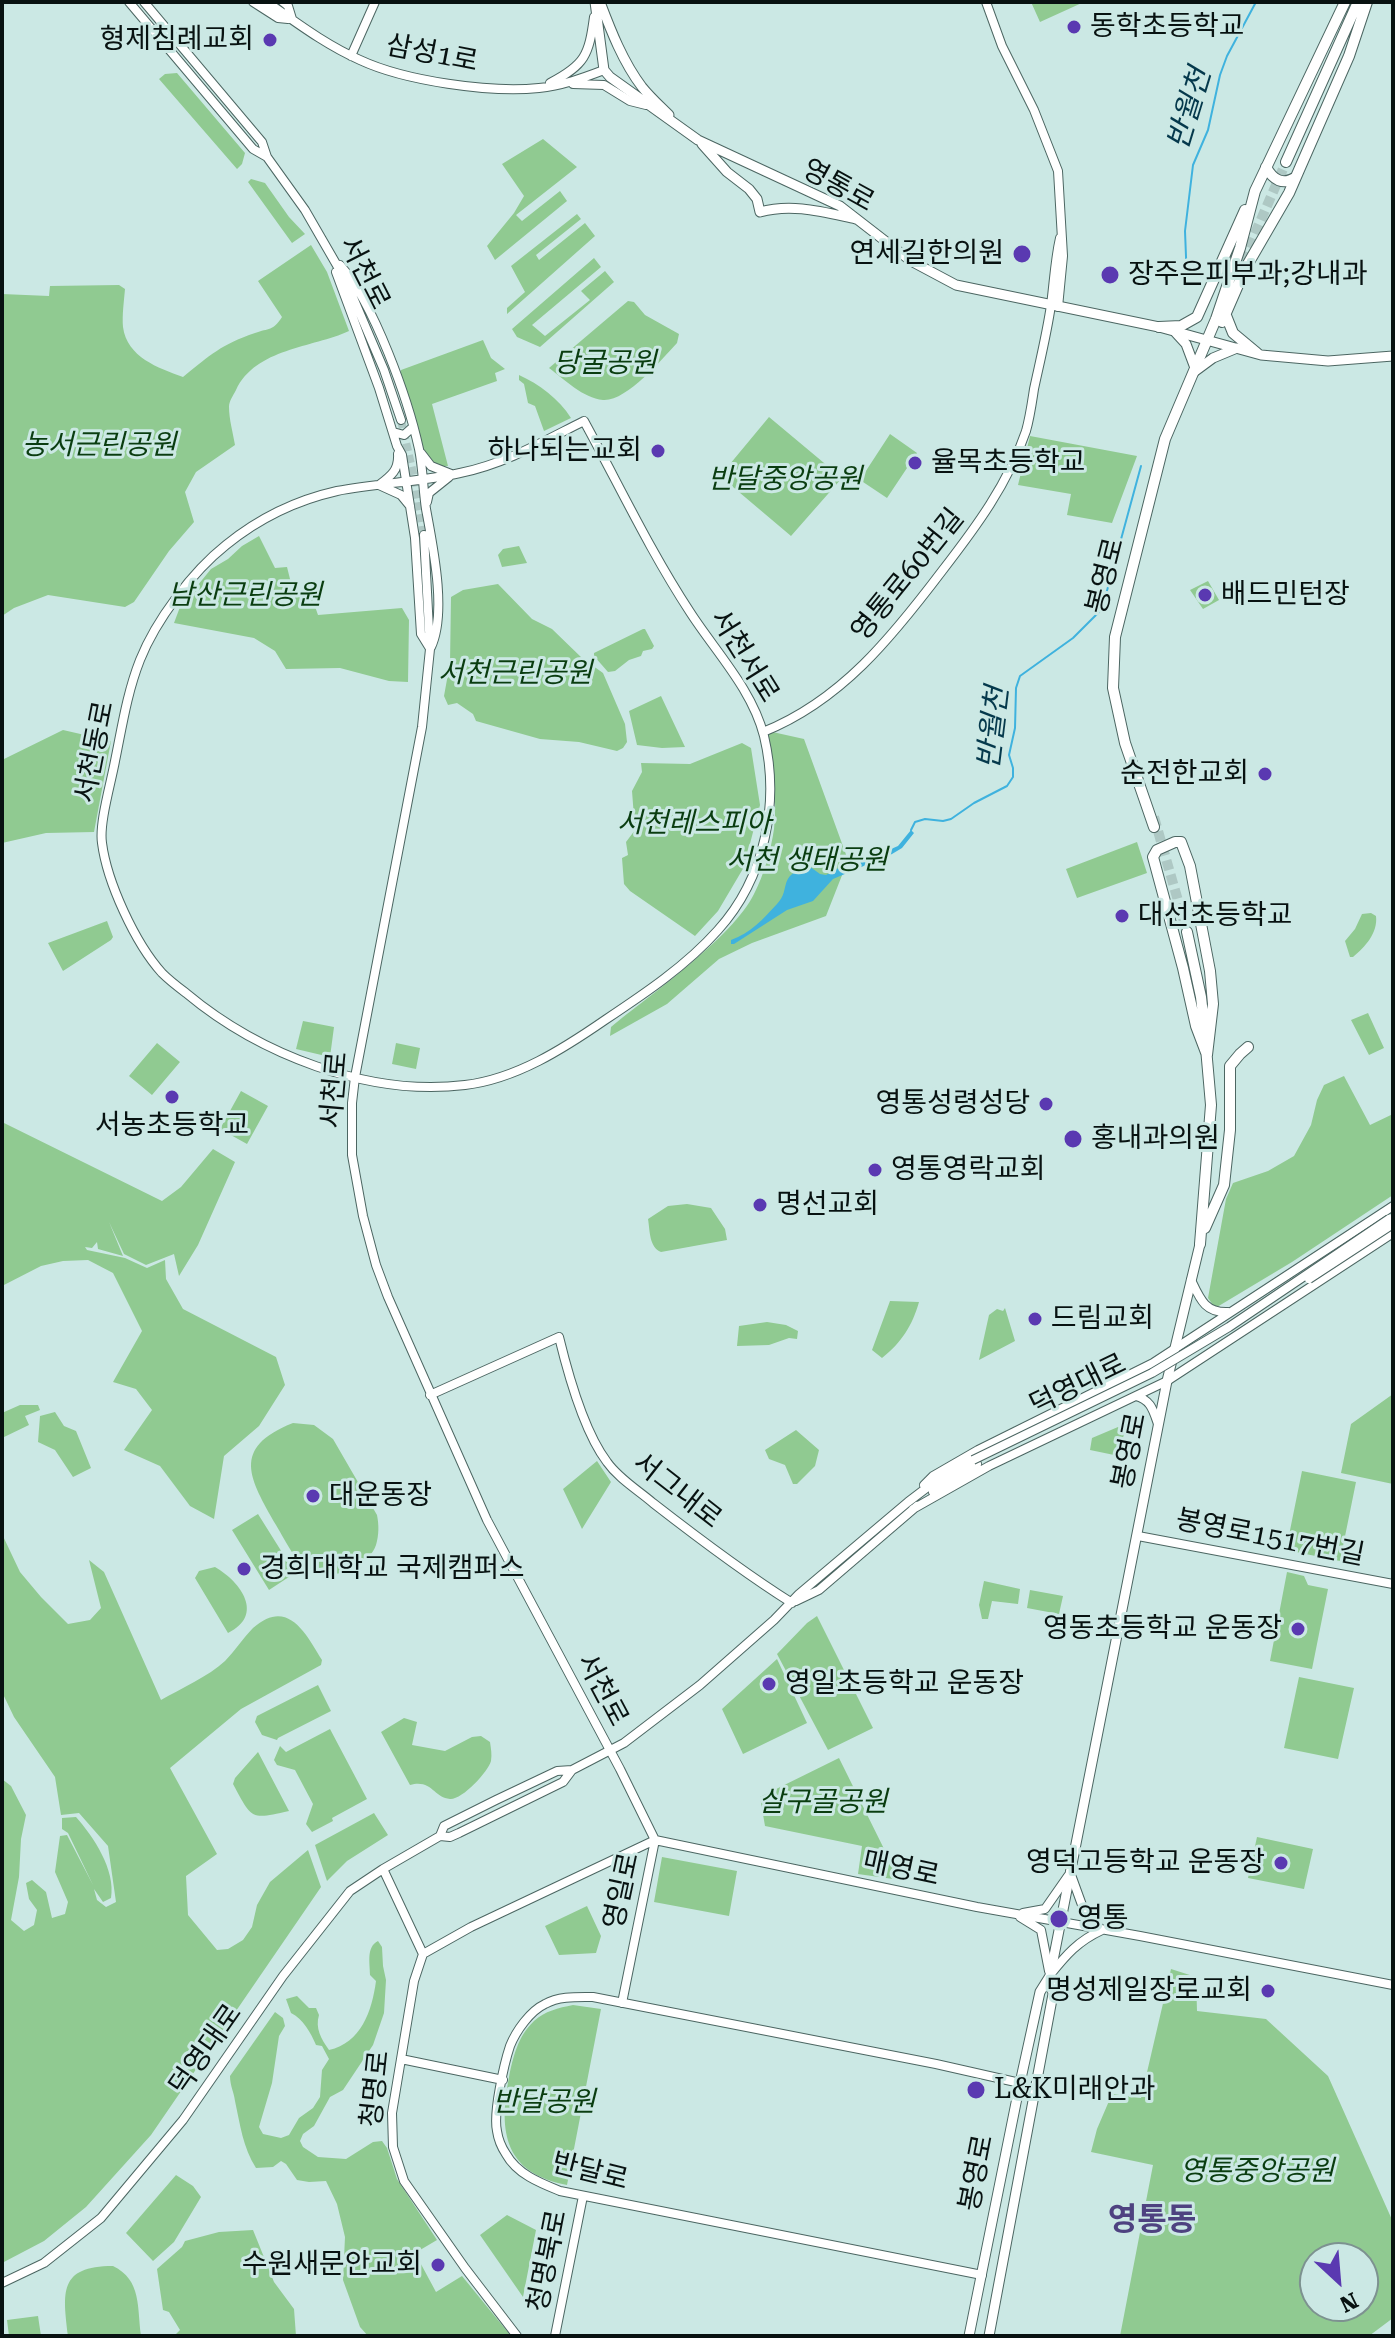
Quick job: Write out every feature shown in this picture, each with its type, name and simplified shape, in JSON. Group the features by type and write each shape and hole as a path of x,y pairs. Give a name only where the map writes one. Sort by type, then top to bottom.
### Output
{"highway":[{"path":"1159,327 1181,326 1197,317 1345,2"},
{"path":"1286,162 1358,2"},
{"path":"1206,341 1219,329 1245,269 1289,193 1349,56 1367,2"},
{"path":"1266,167 1274,179 1285,182 1295,179 1299,170"},
{"path":"1206,341 1240,248 1255,191"},
{"path":"1225,313 1233,333 1257,353"},
{"name":"봉영로","path":"1154,827 1125,743 1113,688 1115,637 1165,439 1206,341"},
{"path":"1175,842 1181,842 1190,866 1210,971 1213,1004 1207,1055 1196,1026 1153,857 1157,850 1175,842"},
{"name":"봉영로","path":"1187,932 1201,997 1211,1105 1201,1240"},
{"path":"1201,1240 1224,1185 1230,1130 1230,1066 1248,1047"}],"main road":[{"path":"597,4 604,70"},
{"path":"597,4 643,88 682,129"},
{"name":"영통로","path":"604,70 698,140 840,206 911,261 956,285 1159,327 1257,353 1328,361 1393,356"},
{"path":"698,140 727,172 749,189 757,199 760,212 790,207 859,220"},
{"path":"1175,332 1186,344 1193,371 1213,358 1238,348"},
{"name":"봉영로","path":"969,2336 1040,1992 1050,1976 1167,1381 1201,1240"},
{"name":"봉영로","path":"989,2336 1053,1994 1050,1976"}],"street":[{"name":"서천로","path":"129,2 253,149 267,157"},
{"name":"서천로","path":"144,2 262,142 267,157 305,210 332,256 370,334 401,420"},
{"path":"253,2 278,18 292,20 288,6 283,2"},
{"name":"삼성1로","path":"267,2 326,43 351,56 417,79 540,88 604,70"},
{"path":"351,56 375,2"},
{"path":"986,2 1002,46 1034,110 1058,171 1063,256 1060,288 1054,307"},
{"path":"540,88 574,70 584,60 590,45 597,4"},
{"path":"564,83 604,85 630,101 648,105"},
{"path":"1054,307 1056,255 1060,238"},
{"name":"서천로","path":"332,256 353,280 380,335 413,427 423,479 427,532 436,572 438,612 438,633 430,649 422,727 355,1077 352,1155 363,1216 388,1297 487,1520 609,1751"},
{"path":"332,256 340,287 402,455 418,575 421,634 430,649"},
{"path":"1060,288 1065,303 1094,315"},
{"name":"영통로60번길","path":"763,732 788,722 829,696 868,661 896,632 985,515 1008,474 1027,428 1054,307"},
{"name":"서천서로","path":"355,1077 429,1087 468,1085 514,1072 539,1061 594,1028 678,966 726,921 756,867 766,834 771,796 763,732 741,687 690,612 584,421 506,460 452,475 423,479"},
{"path":"393,432 404,435 413,427"},
{"path":"397,446 395,472 379,485 401,495 410,507"},
{"path":"419,451 431,466 452,475 429,493 426,506"},
{"name":"서천동로","path":"355,1077 280,1054 218,1019 162,973 125,914 111,881 100,837 141,656 187,585 229,542 299,501 338,491 423,479"},
{"path":"413,532 424,525 427,532"},
{"path":"910,1506 933,1476 978,1450 1153,1363 1393,1206"},
{"name":"덕영대로","path":"2,2283 44,2263 101,2218 183,2120 283,1976 350,1891 440,1836 450,1837 563,1782 572,1770 624,1743 700,1685 799,1594 910,1506 933,1483 1152,1373 1229,1327 1392,1220"},
{"path":"910,1506 1167,1381 1393,1233"},
{"path":"1191,1280 1206,1307 1218,1313 1229,1312"},
{"name":"서그내로","path":"430,1395 559,1337 589,1428 607,1462 672,1518 792,1603"},
{"path":"1135,1396 1145,1398 1150,1403 1159,1425"},
{"name":"봉영로1517번길","path":"1138,1536 1393,1584"},
{"name":"영일로","path":"609,1751 655,1840 622,2003"},
{"path":"383,1869 423,1954 471,1927 655,1840"},
{"name":"매영로","path":"655,1840 1014,1914 1393,1985"},
{"path":"1014,1914 1045,1909 1070,1872"},
{"path":"1050,1976 1071,1949 1102,1930 1086,1916 1070,1872"},
{"path":"1014,1914 1041,1930 1050,1976"},
{"name":"청명로","path":"423,1954 414,1981 401,2059 391,2128 393,2147 404,2181 517,2336"},
{"name":"반달로","path":"982,2275 560,2191 522,2172 506,2155 497,2131 497,2106 510,2045 525,2020 544,2004 568,1997 593,1997 1020,2083"},
{"path":"401,2059 503,2080"},
{"name":"청명북로","path":"555,2336 583,2196"}],"green space":[{"path":"1031,2 1084,2 1040,22"},
{"path":"177,73 245,153 237,169 159,79 165,74"},
{"path":"543,139 577,167 516,215 522,221 560,191 567,201 495,260 487,246 524,196 502,164"},
{"path":"251,179 265,183 305,234 292,243 248,182"},
{"path":"577,214 581,219 536,255 539,260 585,223 595,236 507,314 507,308 525,292 511,266"},
{"name":"농서근린공원","path":"311,245 327,272 349,331 271,357 245,376 229,405 235,445 196,472 185,492 194,522 169,551 134,602 125,607 48,595 2,616 2,294 49,296 50,286 119,285 125,289 123,327 131,346 145,360 183,377 225,346 276,325 282,317 258,281"},
{"path":"594,258 601,267 532,325 545,336 590,300 581,291 605,271 614,282 540,347 517,337 512,329"},
{"name":"당굴공원","path":"628,301 634,302 645,315 679,334 677,343 633,387 612,399 596,399 581,392 549,368"},
{"path":"483,340 491,358 505,369 495,373 497,381 432,404 448,466 439,467 425,456 400,376 401,370"},
{"path":"519,375 548,393 571,418 544,431 535,406 528,403"},
{"name":"반달중앙공원","path":"769,417 842,478 791,536 720,476"},
{"path":"890,434 917,453 887,498 860,480"},
{"path":"1030,436 1137,456 1112,523 1067,515 1071,494 1018,485"},
{"name":"남산근린공원","path":"259,536 275,568 287,567 294,595 310,592 318,615 402,608 409,620 408,682 389,681 340,668 286,669 275,651 254,638 174,623 180,607 211,569"},
{"path":"519,546 527,563 502,567 498,555 503,549"},
{"name":"배드민턴장","path":"1208,581 1219,600 1203,609 1190,590"},
{"name":"서천근린공원","path":"498,584 532,619 552,629 603,673 625,724 627,742 623,748 617,751 579,742 540,739 476,721 473,714 457,703 448,705 444,696 450,663 451,597 463,590"},
{"path":"643,629 654,646 652,649 643,651 641,656 629,660 615,671 608,672 594,656 594,653"},
{"path":"661,696 685,747 637,745 629,711"},
{"path":"63,730 111,741 94,832 46,833 2,843 2,760"},
{"name":"서천 생태공원","path":"768,731 804,739 848,860 826,916 752,943 719,959 667,1004 610,1036 611,1027 710,947 754,894 767,862 774,829 775,793"},
{"name":"서천레스피아","path":"742,743 751,748 760,805 744,867 718,911 695,936 624,884 622,858 628,855 626,842 635,830 632,791 642,772 641,763 690,764"},
{"path":"1137,842 1147,873 1077,898 1066,869"},
{"path":"1362,914 1376,916 1373,934 1362,949 1350,957 1345,941"},
{"path":"107,921 113,937 111,940 63,971 48,943"},
{"path":"1368,1013 1384,1048 1369,1055 1351,1020"},
{"path":"303,1021 334,1027 330,1057 296,1049"},
{"path":"157,1043 180,1062 152,1095 129,1076"},
{"path":"396,1043 420,1048 416,1069 392,1064"},
{"path":"1344,1076 1370,1125 1393,1114 1393,1195 1292,1262 1217,1307 1213,1305 1208,1298 1226,1199 1233,1183 1268,1171 1294,1156 1311,1125 1324,1085"},
{"path":"241,1091 268,1106 247,1144 220,1129"},
{"path":"2,1122 162,1201 181,1187 213,1149 235,1162 198,1245 179,1276 174,1254 146,1265 124,1254 109,1222 123,1256 98,1249 97,1242 92,1248 85,1247 125,1258 147,1268 165,1260 166,1279 183,1309 276,1357 285,1385 259,1426 224,1456 214,1519 190,1506 160,1466 124,1450 152,1410 136,1389 113,1382 142,1331 113,1273 88,1260 63,1261 41,1266 2,1286"},
{"path":"687,1204 711,1208 725,1229 727,1240 661,1252 657,1250 652,1243 648,1219 668,1206"},
{"path":"890,1301 919,1302 905,1333 882,1358 872,1350"},
{"path":"1005,1308 1015,1341 979,1360 989,1315"},
{"path":"767,1322 786,1325 798,1331 797,1339 789,1338 769,1345 737,1346 739,1326"},
{"path":"1393,1394 1393,1484 1341,1473 1351,1424"},
{"path":"20,1405 38,1405 40,1410 25,1416 29,1425 2,1438 2,1413"},
{"path":"55,1412 64,1426 76,1431 91,1468 73,1477 55,1450 38,1442 40,1416"},
{"name":"대운동장","path":"293,1423 314,1425 333,1439 377,1515 376,1545 366,1560 350,1570 322,1574 301,1563 276,1525 253,1479 253,1454 260,1443"},
{"path":"1118,1427 1125,1429 1119,1456 1090,1450 1092,1438"},
{"path":"796,1430 819,1450 815,1466 797,1484 793,1484 785,1465 769,1459 765,1450"},
{"path":"597,1461 611,1482 582,1529 563,1489"},
{"path":"1302,1471 1356,1482 1340,1561 1286,1550"},
{"path":"258,1514 295,1573 269,1590 232,1530"},
{"path":"2,1534 20,1572 68,1624 90,1620 101,1608 89,1560 104,1572 161,1700 218,1667 253,1628 265,1619 276,1616 295,1623 322,1660 321,1665 241,1709 170,1768 217,1854 186,1876 188,1915 217,1950 228,1949 243,1940 252,1927 257,1905 270,1882 308,1850 321,1887 151,2135 86,2207 44,2241 2,2263 2,1779 11,1786 26,1815 11,1920 24,1931 34,1925 37,1910 29,1899 26,1883 32,1880 46,1892 52,1918 65,1914 68,1902 55,1872 60,1836 67,1835 93,1885 68,1833 62,1829 62,1818 76,1817 107,1865 111,1898 103,1902 94,1889 97,1900 106,1907 116,1902 108,1846 79,1813 61,1815 55,1777 14,1717 2,1692"},
{"path":"215,1567 233,1581 247,1608 239,1626 228,1633 195,1578 199,1571"},
{"name":"영동초등학교 운동장","path":"1287,1572 1304,1576 1308,1585 1328,1589 1312,1669 1270,1661"},
{"path":"984,1581 1020,1589 1018,1604 992,1601 988,1619 982,1619 979,1605"},
{"path":"1030,1590 1063,1596 1059,1614 1027,1608"},
{"path":"817,1616 873,1728 828,1750 777,1654"},
{"name":"영일초등학교 운동장","path":"777,1659 807,1723 743,1754 722,1709"},
{"path":"1299,1677 1354,1688 1338,1759 1284,1748"},
{"path":"318,1685 331,1711 277,1740 262,1735 255,1722 257,1716"},
{"path":"404,1718 417,1722 412,1745 445,1751 472,1737 481,1736 490,1742 489,1766 474,1784 455,1798 440,1796 423,1785 410,1785 381,1732"},
{"path":"330,1729 367,1799 312,1832 306,1824 313,1804 295,1770 277,1765 274,1760 280,1746 286,1752"},
{"path":"258,1752 289,1811 266,1816 254,1814 244,1804 233,1784"},
{"name":"살구골공원","path":"839,1758 893,1867 893,1879 858,1874 862,1846 765,1826 760,1797"},
{"path":"374,1813 388,1835 347,1861 327,1881 315,1845"},
{"name":"영덕고등학교 운동장","path":"1257,1837 1313,1849 1304,1889 1248,1878"},
{"path":"662,1857 737,1871 729,1916 654,1902"},
{"path":"587,1906 601,1936 596,1953 559,1955 545,1926"},
{"path":"378,1941 382,1947 386,1980 384,2013 373,2045 343,2090 330,2097 314,2126 303,2134 300,2141 303,2147 318,2157 346,2159 373,2142 382,2141 397,2179 437,2240 415,2253 436,2292 462,2276 511,2336 368,2336 360,2327 343,2280 345,2237 337,2204 326,2181 297,2180 281,2161 273,2167 256,2168 245,2144 230,2076 275,2012 283,2018 285,2026 279,2036 272,2083 259,2127 263,2134 281,2138 289,2135 299,2118 313,2108 320,2097 322,2070 329,2059 303,2023 291,2013 286,1999 297,1996 309,2008 316,2008 320,2033 329,2050 340,2046 357,2033 368,2014 376,1981 370,1975 370,1956 372,1947"},
{"name":"영통중앙공원","path":"1171,1969 1196,1977 1197,2011 1266,2019 1328,2076 1393,2222 1393,2318 1369,2336 1120,2336 1153,2165 1091,2152 1112,2094 1141,2098"},
{"name":"반달공원","path":"573,2005 601,2009 567,2185 530,2171 519,2160 506,2133 505,2116 511,2069 524,2033 543,2015"},
{"path":"176,2175 193,2186 201,2197 174,2242 153,2261 126,2233"},
{"path":"507,2215 536,2230 523,2297 480,2235"},
{"path":"253,2230 274,2282 294,2309 296,2336 174,2336 180,2330 169,2312 163,2310 157,2269 185,2241 219,2232"},
{"path":"113,2266 134,2287 141,2336 68,2336 66,2295 73,2277 95,2267"},
{"path":"38,2316 41,2336 9,2336 7,2320"}],"water":[{"path":"911,830 914,833 902,848 833,879 813,901 787,910 731,944 731,940 751,929 777,904 792,874 809,866 826,875 851,861 868,859 898,846"}],"waterway":[{"name":"반월천","path":"1187,282 1185,231 1193,165 1208,130 1227,56 1256,2"},
{"name":"반월천","path":"911,830 915,822 925,819 951,819 1007,786 1013,777 1009,755 1020,676 1073,638 1102,609 1141,466"}],"tunnel":[{"path":"1237,275 1286,162"},
{"path":"401,420 424,535"},
{"path":"1154,817 1187,932"}],"place":[{"name":"동학초등학교","path":"1074,27"},
{"name":"형제침례교회","path":"270,40"},
{"name":"연세길한의원","path":"1022,254"},
{"name":"장주은피부과;강내과","path":"1110,275"},
{"name":"하나되는교회","path":"658,451"},
{"name":"율목초등학교","path":"915,463"},
{"name":"배드민턴장","path":"1205,595"},
{"name":"순전한교회","path":"1265,774"},
{"name":"대선초등학교","path":"1122,916"},
{"name":"서농초등학교","path":"172,1097"},
{"name":"영통성령성당","path":"1046,1104"},
{"name":"홍내과의원","path":"1073,1139"},
{"name":"영통영락교회","path":"875,1170"},
{"name":"명선교회","path":"760,1205"},
{"name":"드림교회","path":"1035,1319"},
{"name":"대운동장","path":"313,1496"},
{"name":"경희대학교 국제캠퍼스","path":"244,1569"},
{"name":"영동초등학교 운동장","path":"1298,1629"},
{"name":"영일초등학교 운동장","path":"769,1684"},
{"name":"영덕고등학교 운동장","path":"1281,1863"},
{"name":"영통","path":"1059,1919"},
{"name":"명성제일장로교회","path":"1268,1991"},
{"name":"L&K미래안과","path":"976,2090"},
{"name":"수원새문안교회","path":"438,2265"}],"district":[{"name":"영통동","path":"1152,2221"}]}
